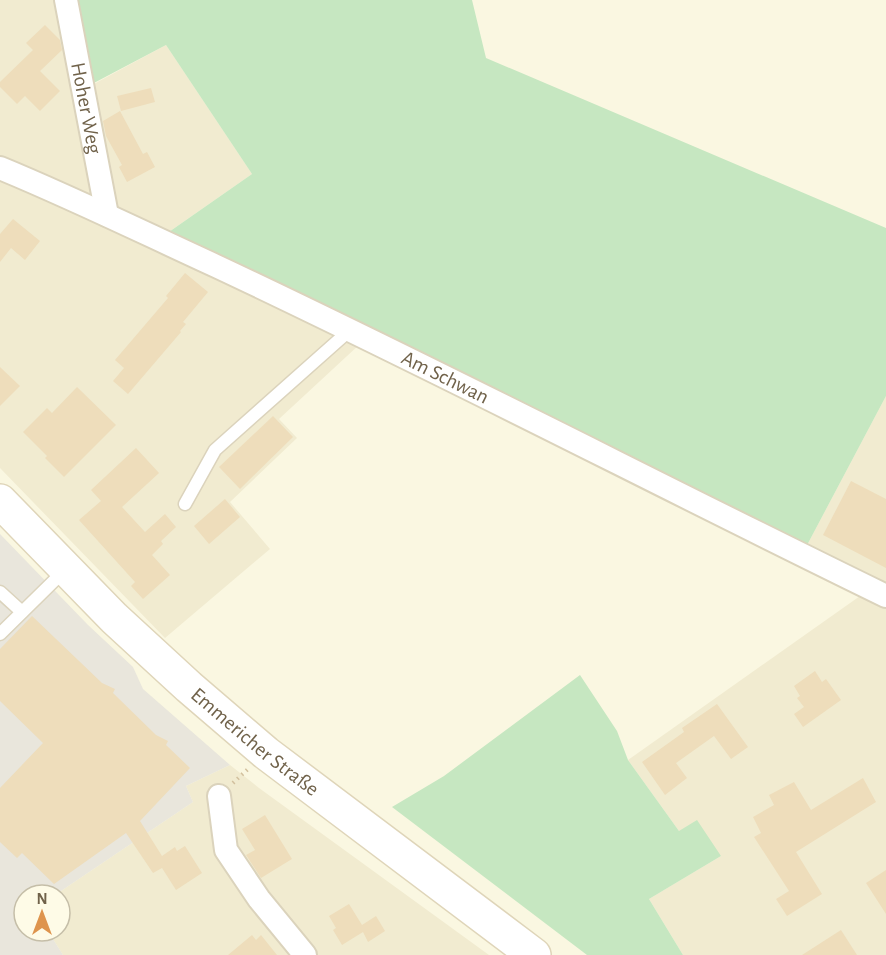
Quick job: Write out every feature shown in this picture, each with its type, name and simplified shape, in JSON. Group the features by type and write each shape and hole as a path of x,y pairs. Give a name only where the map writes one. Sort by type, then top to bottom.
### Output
{"main road":[{"name":"Emmericher Straße","path":"0,501 114,618 181,680 266,753 534,955"}],"street":[{"name":"Hoher Weg","path":"66,0 107,214"},
{"name":"Am Schwan","path":"0,168 107,214 350,330 886,596"},
{"path":"219,796 226,850 259,899 305,955"}],"lane":[{"path":"185,504 215,450 350,330"},
{"path":"0,634 66,569"},
{"path":"0,592 22,612"}],"path":[{"path":"219,796 266,753"}],"shaded area":[{"path":"0,0 59,0 79,92 166,45 252,174 153,243 360,344 279,419 297,438 230,502 270,549 165,638 0,468"},
{"path":"886,396 886,955 683,955 649,899 721,856 679,831 628,760 877,584 805,549"},
{"path":"0,534 88,625 133,667 143,689 230,765 186,786 193,802 72,884 12,883 12,943 56,943 63,955 0,955"},
{"path":"230,765 489,955 63,955 56,943 72,943 72,884 193,802 186,786"}],"green space":[{"path":"74,0 472,0 486,58 886,228 886,396 805,549 166,234 252,174 166,45 92,84"},
{"path":"580,675 617,731 628,760 679,831 697,820 721,856 649,899 683,955 587,955 392,807 444,776"}],"building":[{"path":"45,25 60,40 62,50 40,71 60,91 40,111 25,96 17,104 0,87 0,82 33,50 26,43"},
{"path":"151,88 155,102 121,111 117,96"},
{"path":"120,111 143,154 147,152 155,167 127,182 119,167 122,165 106,136 103,121"},
{"path":"13,219 40,241 25,260 11,248 0,262 0,234"},
{"path":"185,273 208,292 183,322 186,324 181,332 128,394 113,381 124,368 115,360 168,298 166,296"},
{"path":"0,367 20,386 0,406"},
{"path":"77,387 116,425 64,477 23,432 47,408 52,413"},
{"path":"273,416 293,437 240,489 219,467"},
{"path":"136,448 159,473 122,507 145,532 165,514 176,527 161,541 163,544 152,555 170,575 143,599 131,586 135,582 79,520 101,501 91,490"},
{"path":"851,481 886,499 886,568 823,535"},
{"path":"225,499 240,517 209,544 194,526"},
{"path":"32,616 102,683 115,689 113,693 156,735 168,741 166,745 190,768 140,821 162,856 175,847 177,851 185,846 202,873 176,890 162,868 153,873 126,833 53,883 22,853 17,858 0,842 0,788 43,743 0,701 0,649"},
{"path":"815,671 822,682 826,679 841,700 803,727 794,714 804,707 797,698 800,696 794,686"},
{"path":"717,704 748,747 731,759 714,736 676,763 687,778 665,795 642,762 684,732 682,728"},
{"path":"863,778 876,802 796,852 822,894 787,916 776,899 789,891 754,837 761,833 753,817 774,805 769,795 794,782 811,810"},
{"path":"265,815 292,859 261,878 246,855 255,850 242,829"},
{"path":"886,870 886,914 866,883"},
{"path":"349,904 362,925 376,916 385,931 368,942 363,932 342,945 333,930 336,928 329,916"},
{"path":"841,930 857,955 802,955"},
{"path":"252,935 256,940 261,935 277,955 228,955"}]}
